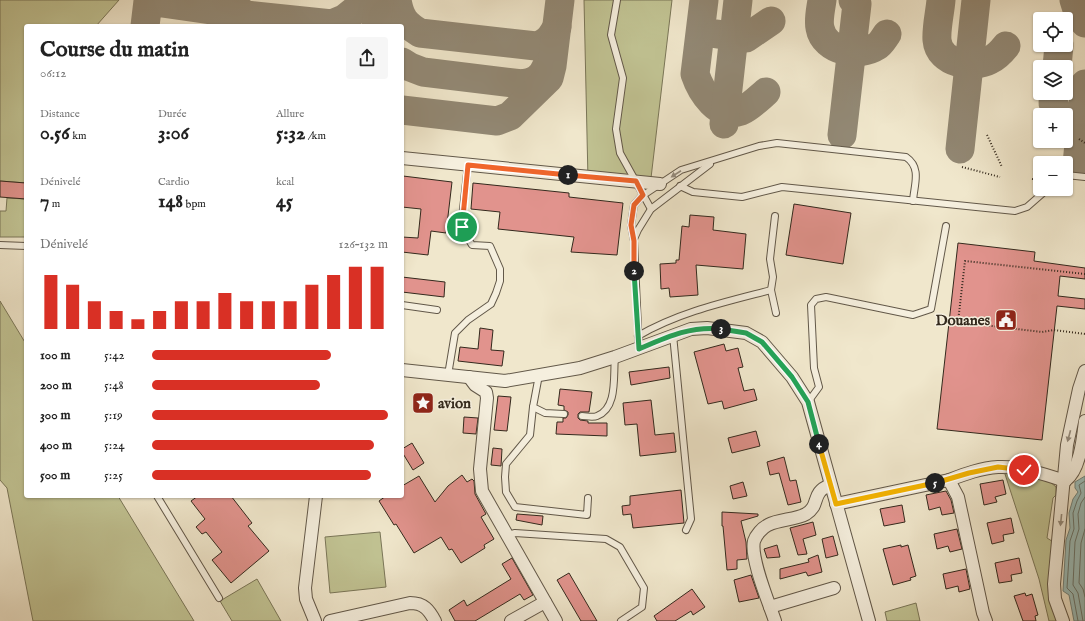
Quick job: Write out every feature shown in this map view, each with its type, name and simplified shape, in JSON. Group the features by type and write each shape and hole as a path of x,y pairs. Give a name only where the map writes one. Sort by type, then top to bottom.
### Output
{"street":[{"path":"404,158 660,184"},
{"path":"404,370 505,381 580,368 639,349 691,329 707,328 746,333 762,342 792,377 808,402 869,621"},
{"path":"1063,621 1055,599 1054,584 1065,481 1067,445 1079,389 1085,371"},
{"path":"469,377 475,385 486,392 487,398 480,469 482,491 556,621"},
{"path":"1065,481 1070,477 1081,451 1085,421"},
{"path":"836,504 949,480 969,473 998,467 1024,470 1065,481"},
{"path":"949,480 958,497 986,621"},
{"path":"775,621 754,556 754,541 758,532 767,525 805,514 812,509 817,493 822,488 830,485"},
{"path":"314,621 306,599 305,588 316,498"},
{"path":"770,607 834,588"},
{"path":"511,621 545,602"},
{"path":"330,621 410,603 419,603 429,610 435,621"}],"lane":[{"path":"617,0 611,35 623,78 616,129 620,153 651,209"},
{"path":"639,349 634,241 631,225 634,205 643,195 681,170 712,162 759,146 778,143 906,157 913,162 916,170 913,201"},
{"path":"634,241 638,230 651,209 712,162"},
{"path":"448,375 453,340 456,333 468,320 491,304 500,282 500,269 490,246 472,245 462,227 468,165"},
{"path":"1073,176 1085,177"},
{"path":"680,186 693,192 742,197 782,186 1015,211 1027,207 1040,196"},
{"path":"775,216 770,258 773,277 771,290 776,313"},
{"path":"808,402 819,387 814,368 811,304 816,299 826,297 913,315 931,309 946,226"},
{"path":"0,245 24,246"},
{"path":"638,336 656,325 693,311 771,290"},
{"path":"404,305 437,310"},
{"path":"673,335 691,519 686,530"},
{"path":"582,416 596,417 605,412 612,400 615,357"},
{"path":"539,375 530,435 506,464 506,492 515,507 587,515 588,498"},
{"path":"533,407 545,413 564,414"},
{"path":"158,498 219,598"},
{"path":"507,535 515,533 606,539 620,547 644,588 642,607 621,621"}],"path":[{"path":"987,135 1002,167"},
{"path":"1079,139 1085,143"},
{"path":"962,167 1000,177"},
{"path":"1085,274 965,261 958,322 1042,332 1054,330 1085,334"}],"green space":[{"path":"0,0 119,0 98,24 24,24 24,183 0,181"},
{"path":"584,0 672,0 651,178 588,180"},
{"path":"7,198 24,199 24,237 0,237 0,211 6,211"},
{"path":"0,301 24,341 24,498 119,498 194,621 33,621 7,488 0,480"},
{"path":"1004,471 1048,480 1056,487 1056,495 1053,498 1047,538 1055,543 1060,621 1049,621 1039,579"},
{"path":"380,532 386,587 330,593 325,537"},
{"path":"257,579 281,621 232,621 220,601"},
{"path":"916,603 920,621 887,621 885,612"}],"water":[{"path":"1085,476 1085,621 1074,621 1069,595 1063,591 1066,540 1070,528 1069,513 1073,499 1078,492 1075,488 1075,482"}],"building":[{"path":"404,176 452,182 446,233 431,231 428,255 404,252 404,237 418,238 421,209 404,207"},
{"path":"0,181 24,183 24,199 0,197"},
{"path":"473,183 569,193 569,197 623,203 617,255 571,252 574,237 498,229 500,212 471,209"},
{"path":"794,204 851,213 843,264 786,255"},
{"path":"690,215 714,217 713,230 746,234 743,269 696,265 698,295 670,297 669,288 661,289 660,264 676,263 676,260 679,260 682,226 689,227"},
{"path":"958,243 1035,252 1034,261 1085,268 1085,279 1060,276 1058,296 1085,299 1085,309 1057,306 1042,440 937,429"},
{"path":"404,277 445,282 444,297 404,292"},
{"path":"480,328 493,330 491,350 504,351 502,366 458,361 460,347 478,349"},
{"path":"724,344 726,351 738,348 743,367 738,368 744,391 754,389 757,400 724,409 722,401 708,404 694,352"},
{"path":"669,367 670,378 631,385 629,372"},
{"path":"560,389 592,392 589,412 580,412 578,414 578,418 580,420 588,421 588,423 607,423 607,436 556,434 557,422 563,422 563,418 566,418 568,415 568,412 564,410 564,406 558,405"},
{"path":"498,396 511,397 507,431 494,430"},
{"path":"651,400 655,435 674,433 676,452 640,456 637,424 625,425 623,403"},
{"path":"464,417 478,418 476,434 463,433"},
{"path":"756,431 760,446 732,453 728,438"},
{"path":"412,443 424,463 413,470 404,455 404,448"},
{"path":"493,448 502,449 501,466 491,465"},
{"path":"784,457 790,481 796,480 801,502 788,505 779,473 770,475 767,462"},
{"path":"462,475 467,482 472,479 474,481 475,494 486,514 481,517 494,539 484,545 485,548 461,563 452,549 449,550 441,537 414,553 396,524 394,525 379,501 383,498 404,498 404,485 419,476 435,502 448,486"},
{"path":"1003,480 1006,494 995,497 997,502 984,505 980,484"},
{"path":"743,482 747,496 733,499 730,486"},
{"path":"681,490 684,523 633,528 631,514 623,515 622,506 630,505 630,496"},
{"path":"946,491 951,500 954,513 942,515 940,507 929,510 926,495"},
{"path":"195,498 233,498 252,523 248,526 269,551 231,583 212,560 222,552 206,532 202,534 196,527 205,519 191,501"},
{"path":"902,505 905,522 884,526 880,509"},
{"path":"722,512 758,514 758,516 741,521 746,542 747,559 737,560 737,569 727,570 722,526"},
{"path":"517,514 543,516 542,525 516,520"},
{"path":"1011,518 1014,533 1003,535 1004,541 992,544 987,523"},
{"path":"813,522 816,535 803,539 807,554 798,555 790,528"},
{"path":"957,529 962,549 950,552 948,546 937,549 934,534"},
{"path":"833,536 838,555 826,558 822,539"},
{"path":"777,545 780,557 767,558 764,549"},
{"path":"901,545 901,547 908,545 916,576 910,578 911,580 893,585 883,549"},
{"path":"818,555 822,572 808,576 806,572 780,579 780,569 809,562 808,559"},
{"path":"512,558 533,595 524,600 520,594 475,621 455,621 449,610 464,600 467,606 511,579 502,564"},
{"path":"1019,558 1022,573 1011,575 1012,581 999,583 995,563"},
{"path":"966,569 970,589 959,592 958,586 946,589 943,574"},
{"path":"569,573 597,621 581,621 557,580"},
{"path":"751,575 759,598 739,602 734,580"},
{"path":"692,589 705,607 693,615 691,611 675,621 657,621 654,616"},
{"path":"1025,593 1026,596 1032,594 1038,615 1035,616 1036,621 1023,621 1014,596"}],"taxiway":[{"path":"232,0 237,9 246,15 332,24 344,19 368,0"},
{"path":"376,24 379,0"},
{"path":"397,0 404,20 410,27 420,33 536,46 549,39 557,27"},
{"path":"404,110 497,121 510,116 549,78 552,66 560,0"},
{"path":"704,0 695,74 706,96 718,108 733,112 741,111 766,92"},
{"path":"724,124 738,0"},
{"path":"822,0 819,25 823,36 835,47 852,52 870,50 878,45 887,34"},
{"path":"842,135 857,4 853,0"},
{"path":"941,0 937,40 939,48 944,55 950,59 966,64 983,63 995,57 1006,46"},
{"path":"960,149 976,0"},
{"path":"1074,0 1079,16 1085,23"},
{"path":"145,24 148,1 246,15"},
{"path":"717,34 746,38 771,21"},
{"path":"1058,52 1058,60"},
{"path":"404,63 423,72 522,84 537,79 546,67"},
{"path":"1077,164 1085,84"},
{"path":"1053,100 1056,108"}],"place":[{"name":"Douanes","path":"1006,320"},
{"name":"avion","path":"423,403"}],"route":[{"path":"462,227 468,165 636,181 643,195 634,205 631,225 634,241 639,349 691,329 707,328 746,333 762,342 792,377 808,402 836,504 949,480 969,473 998,467 1024,470"}]}
